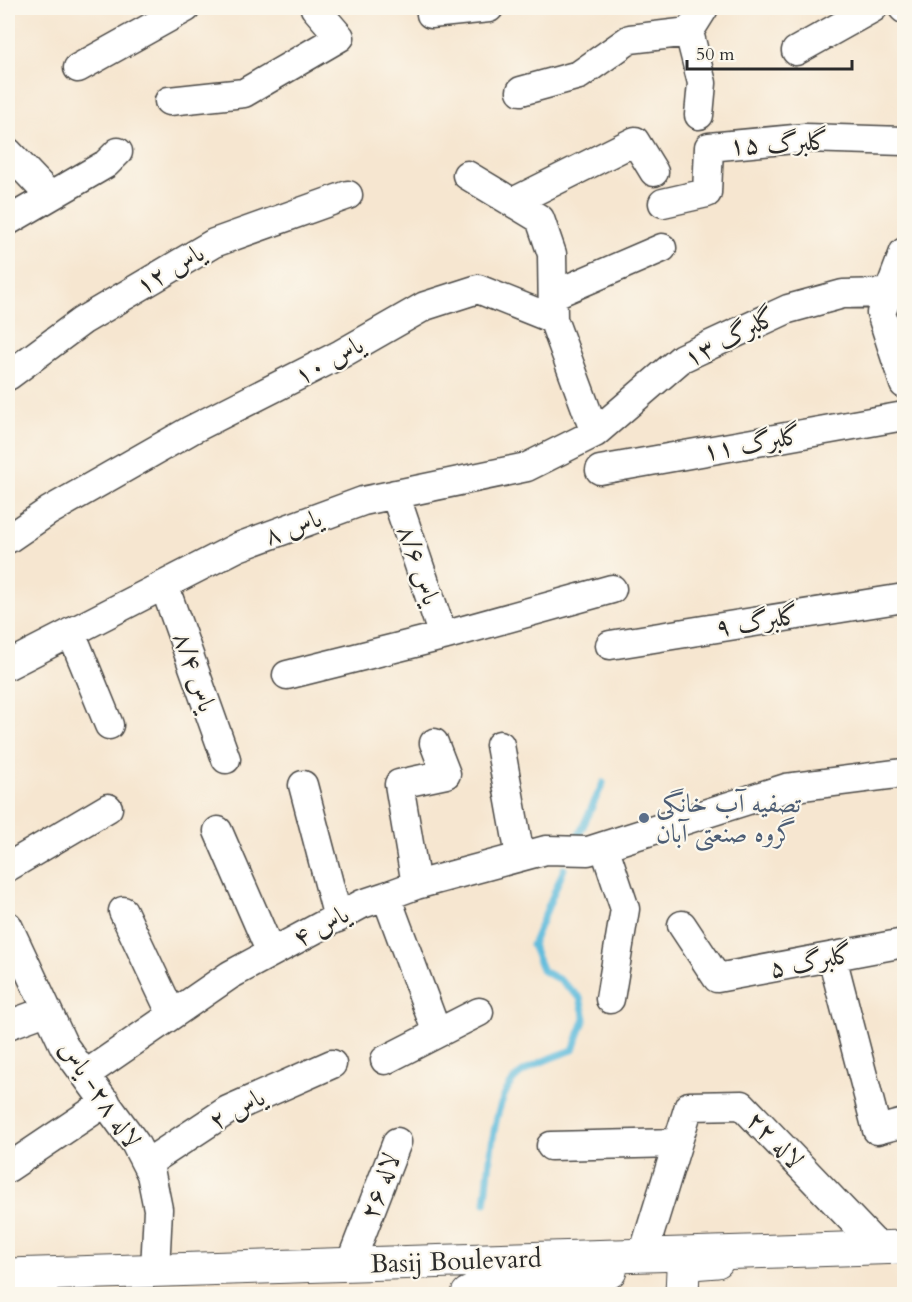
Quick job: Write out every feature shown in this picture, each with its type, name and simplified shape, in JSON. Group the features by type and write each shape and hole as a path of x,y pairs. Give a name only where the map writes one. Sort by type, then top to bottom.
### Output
{"main road":[{"name":"Basij Boulevard","path":"8,1275 882,1247"},
{"path":"682,1294 683,1270 691,1263 815,1257 882,1247"},
{"path":"468,1294 490,1285 598,1278 629,1255"}],"street":[{"path":"78,68 186,8"},
{"path":"169,101 244,93 340,37 315,8"},
{"path":"431,14 489,8"},
{"path":"699,116 702,83 689,32 704,8"},
{"path":"796,51 873,8"},
{"path":"521,91 579,75 630,39 689,32"},
{"name":"گلبرگ ۱۵","path":"663,202 707,193 709,147 805,138 904,141"},
{"path":"513,202 635,141 654,172"},
{"path":"8,152 50,196"},
{"path":"8,221 106,165 118,152"},
{"path":"467,175 540,219 552,254 553,307 595,434"},
{"name":"یاس ۱۲","path":"8,376 82,321 214,243 348,195"},
{"path":"553,307 662,248"},
{"path":"904,252 881,313 904,384"},
{"name":"یاس ۱۰","path":"8,539 49,511 191,430 341,354 425,306 478,289 553,307"},
{"name":"گلبرگ ۱۳","path":"595,434 682,358 788,309 843,294 888,293"},
{"name":"گلبرگ ۱۱","path":"600,470 904,416"},
{"name":"یاس ۸","path":"8,665 238,547 363,501 527,467 595,434"},
{"name":"یاس ۸/۶","path":"395,494 443,636"},
{"name":"یاس ۸/۴","path":"164,585 226,759"},
{"path":"287,675 443,636 612,589"},
{"name":"گلبرگ ۹","path":"610,645 904,598"},
{"path":"71,632 109,725"},
{"path":"416,885 399,784 446,774 434,743"},
{"path":"500,745 520,856"},
{"name":"یاس ۴","path":"85,1076 230,975 338,918 386,896 416,885 546,850 596,849 786,788 904,773"},
{"path":"303,785 338,918"},
{"path":"8,867 108,808"},
{"path":"218,831 271,953"},
{"path":"596,849 625,909 610,999"},
{"path":"386,896 437,1033"},
{"path":"123,911 172,1015"},
{"name":"گلبرگ ۵","path":"682,925 717,978 904,943"},
{"name":"لاله ۲۸- یاس","path":"8,926 64,1046 106,1102 151,1174 158,1209 155,1270"},
{"path":"832,957 877,1130 904,1123"},
{"path":"8,1025 46,1011"},
{"path":"385,1060 479,1012"},
{"name":"یاس ۲","path":"146,1164 228,1110 332,1064"},
{"path":"8,1168 106,1102"},
{"name":"لاله ۲۲","path":"629,1255 677,1143 689,1106 742,1105 882,1247"},
{"name":"لاله ۲۶","path":"350,1264 397,1142"},
{"path":"551,1146 677,1143"}],"waterway":[{"path":"578,837 603,783"},
{"path":"485,1203 496,1124 505,1094 512,1082 524,1072 557,1055 573,1050 585,1018 580,998 560,980 543,971 532,945 564,869"}],"place":[{"name":"تصفیه آب خانگی گروه صنعتی آبان","path":"644,818"}]}
